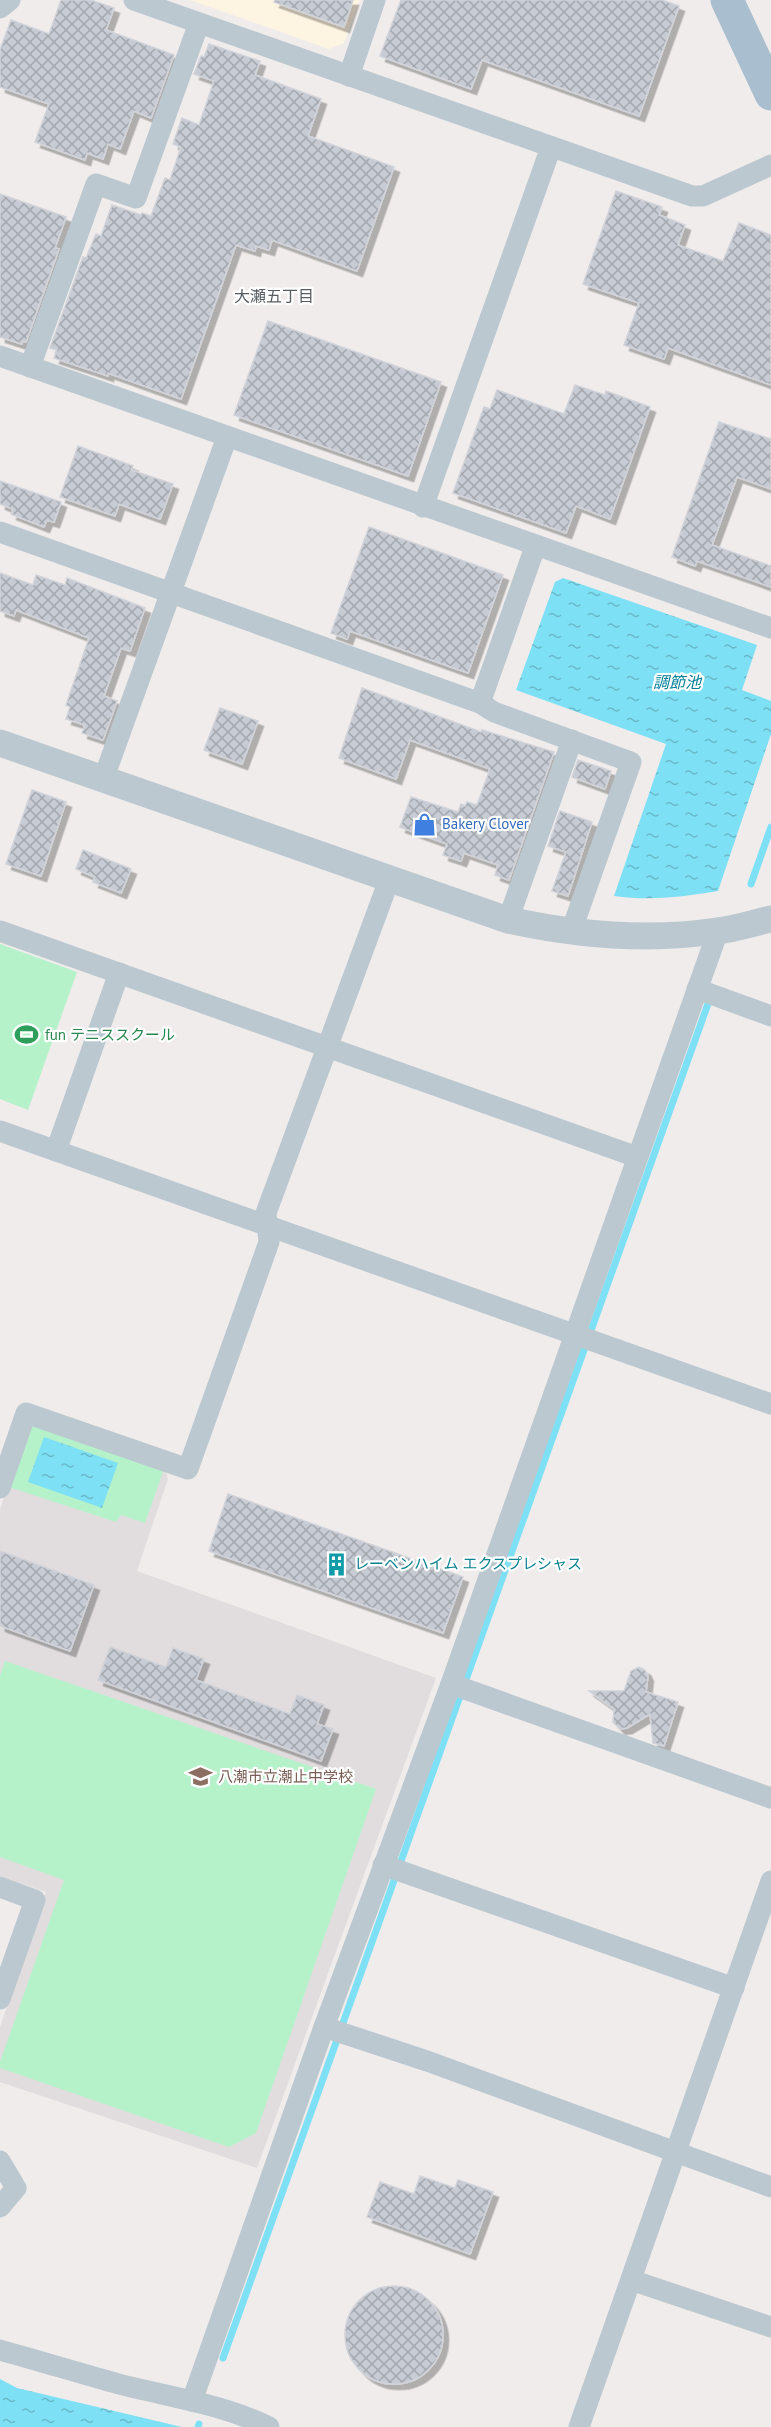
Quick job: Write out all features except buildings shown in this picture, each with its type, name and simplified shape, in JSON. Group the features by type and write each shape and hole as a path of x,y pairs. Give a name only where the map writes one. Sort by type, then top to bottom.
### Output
{"main road":[{"path":"728,0 771,94"},
{"path":"740,0 771,65"}],"street":[{"path":"0,8 10,0"},
{"path":"134,0 692,196 703,196 771,165"},
{"path":"349,76 375,0"},
{"path":"30,367 96,184 136,198 199,23"},
{"path":"423,507 551,147"},
{"path":"0,356 771,628"},
{"path":"103,780 227,437"},
{"path":"0,532 480,703 494,712 631,762 571,932"},
{"path":"480,703 536,547"},
{"path":"508,920 572,740"},
{"path":"0,743 508,920 571,932 660,935 718,931 771,919"},
{"path":"0,1488 26,1413 188,1469 269,1242 266,1213 389,880"},
{"path":"0,931 637,1157"},
{"path":"192,2401 382,1865 585,1338 637,1157 718,931"},
{"path":"56,1151 119,973"},
{"path":"697,990 771,1016"},
{"path":"0,1131 771,1404"},
{"path":"451,1684 771,1798"},
{"path":"382,1865 734,1988"},
{"path":"579,2427 771,1881"},
{"path":"0,1887 35,1900 0,1999"},
{"path":"324,2027 427,2061 771,2187"},
{"path":"0,2161 16,2188 0,2207"},
{"path":"631,2280 771,2327"},
{"path":"0,2350 67,2367 119,2384 192,2401 269,2427"}],"shaded area":[{"path":"190,0 360,0 344,43 329,49"},
{"name":"八潮市立潮止中学校","path":"28,1430 166,1471 168,1479 137,1571 436,1678 257,2168 0,2082 0,2027 46,1892 0,1876 0,1509"}],"green space":[{"name":"fun テニススクール","path":"0,944 77,972 28,1110 0,1099"},
{"path":"40,1425 164,1469 145,1523 121,1515 116,1522 9,1487 29,1427"},
{"path":"5,1661 376,1789 256,2133 229,2147 0,2068 0,2062 64,1880 0,1857 0,1676"}],"water":[{"name":"調節池","path":"563,578 757,645 742,690 771,701 771,734 718,891 666,898 614,896 666,744 516,690 555,582"},
{"path":"44,1437 118,1463 102,1508 28,1482"},
{"path":"0,2379 17,2388 182,2427 0,2427"}],"waterway":[{"path":"751,884 771,827"},
{"path":"223,2358 709,1001"}],"place":[{"name":"Bakery Clover","path":"424,824"},
{"name":"fun テニススクール","path":"27,1035"},
{"name":"レーベンハイム エクスプレシャス","path":"336,1564"},
{"name":"八潮市立潮止中学校","path":"200,1777"}],"district":[{"name":"大瀬五丁目","path":"274,296"}]}
